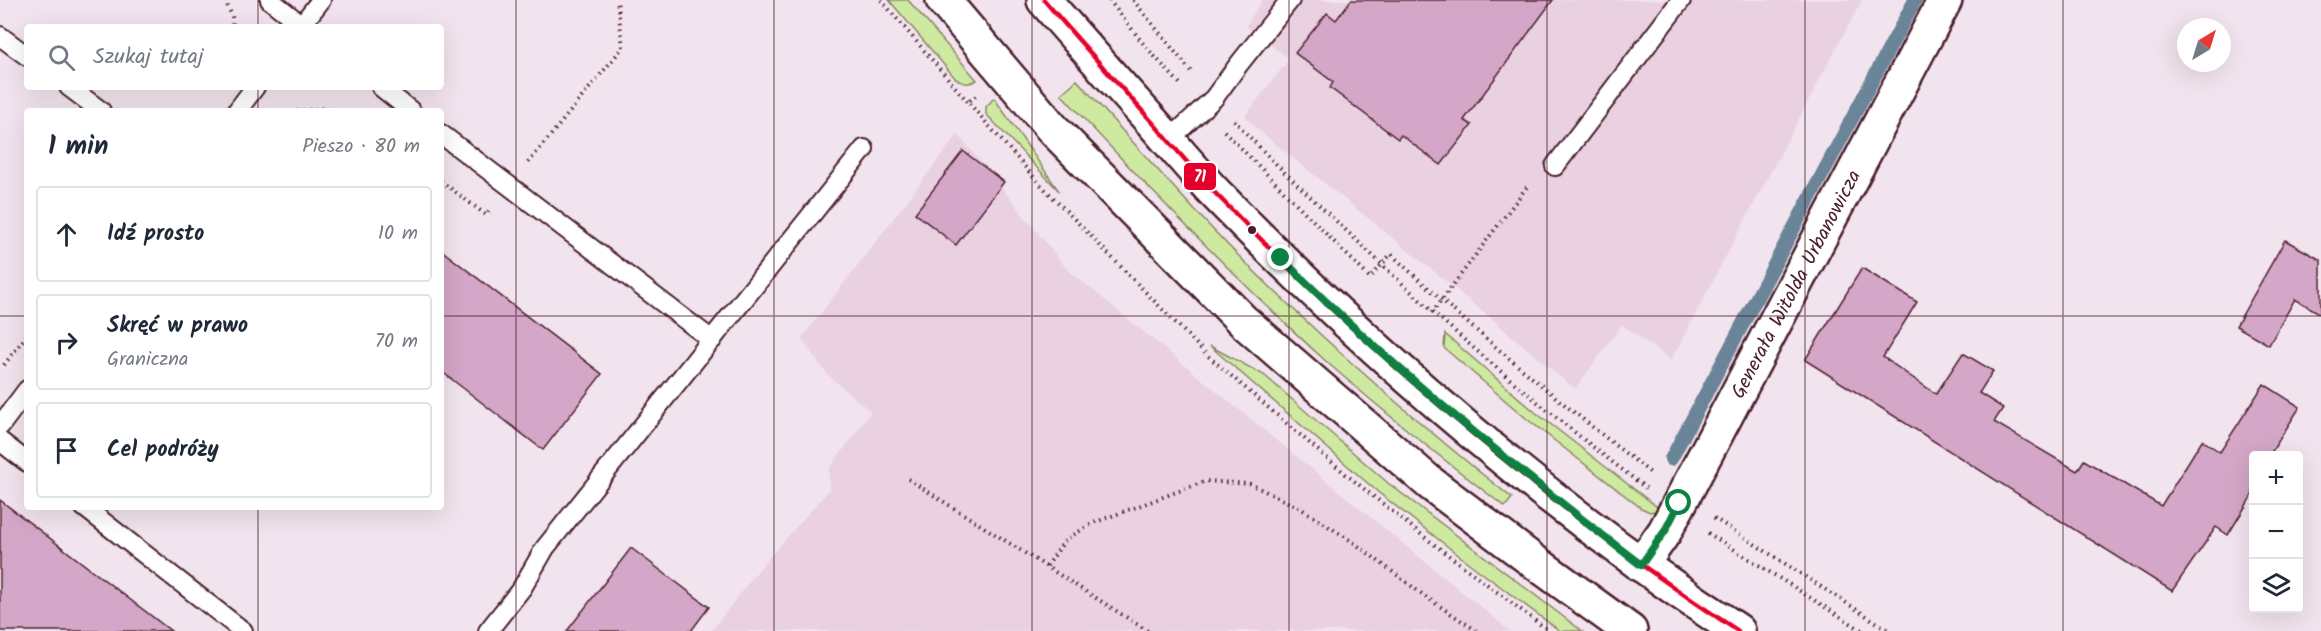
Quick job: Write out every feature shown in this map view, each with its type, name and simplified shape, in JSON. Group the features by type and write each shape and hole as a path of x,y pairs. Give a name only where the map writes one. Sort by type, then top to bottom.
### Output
{"main road":[{"path":"943,0 1052,128 1243,321 1430,483 1630,631"},
{"path":"1044,0 1215,193 1312,289 1378,349 1544,490 1641,565 1738,631"},
{"name":"Generała Witolda Urbanowicza","path":"1641,565 1665,531 1945,0"}],"lane":[{"path":"270,0 300,24"},
{"path":"303,24 321,0"},
{"path":"1168,141 1208,103 1290,0"},
{"path":"1555,166 1682,0"},
{"path":"0,36 24,54"},
{"path":"73,90 97,108"},
{"path":"239,108 253,90"},
{"path":"385,90 407,108"},
{"path":"444,136 712,340"},
{"path":"488,631 522,588 545,548 864,149"},
{"path":"0,426 24,394"},
{"path":"0,441 24,460"},
{"path":"88,510 243,631"}],"path":[{"path":"225,0 233,24"},
{"path":"444,183 486,215 623,46 617,0"},
{"path":"881,0 968,102"},
{"path":"1109,0 1146,46 1432,313 1528,396 1648,490"},
{"path":"1133,0 1208,103 1370,278 1391,254 1441,300 1574,413 1682,498 1890,631"},
{"path":"1116,22 1123,16"},
{"path":"1432,313 1532,180 1555,166"},
{"path":"0,371 24,339"},
{"path":"908,479 1148,631"},
{"path":"1047,566 1065,540 1093,523 1206,481 1250,484 1300,508 1353,542 1426,597 1477,631"},
{"path":"1706,532 1863,631"}],"shaded area":[{"path":"1262,0 1862,0 1671,360 1622,325 1575,389 1452,286 1256,128 1245,116 1289,59 1246,26"},
{"path":"958,134 987,170 1004,182 1001,187 1067,269 1510,631 711,631 760,568 829,490 829,469 871,412 828,375 801,339"}],"green space":[{"path":"889,0 908,0 977,80 965,83 955,78"},
{"path":"1077,80 1255,273 1399,405 1512,498 1505,507 1350,383 1226,266 1061,94"},
{"path":"994,98 1059,191 986,114 986,107"},
{"path":"1445,334 1535,412 1661,510 1650,512 1641,508 1527,419 1444,348"},
{"path":"1210,346 1264,375 1388,483 1582,631 1560,631 1470,564 1379,493"}],"building":[{"path":"1351,0 1553,0 1464,120 1472,125 1441,165 1401,135 1398,139 1330,88 1333,82 1295,53 1327,13 1336,20"},
{"path":"963,151 1004,182 956,245 915,213"},
{"path":"2285,240 2321,260 2321,314 2295,299 2269,345 2236,326"},
{"path":"444,252 602,374 543,450 444,373"},
{"path":"1862,268 1917,302 1883,357 1936,394 1963,353 1993,371 1979,393 2003,408 1994,422 2077,471 2084,460 2161,506 2202,440 2220,452 2264,384 2300,407 2272,451 2249,451 2249,501 2228,535 2216,527 2172,591 1805,360"},
{"path":"0,500 171,631 0,631"},
{"path":"631,548 709,607 691,631 567,631"}],"waterway":[{"path":"1671,459 1915,0"}],"transit line":[{"name":"71","path":"1044,0 1217,195 1338,314 1466,427 1532,481 1599,534 1738,631"}],"route":[{"path":"1281,258 1419,386 1544,490 1641,565 1665,531 1679,503"}]}
